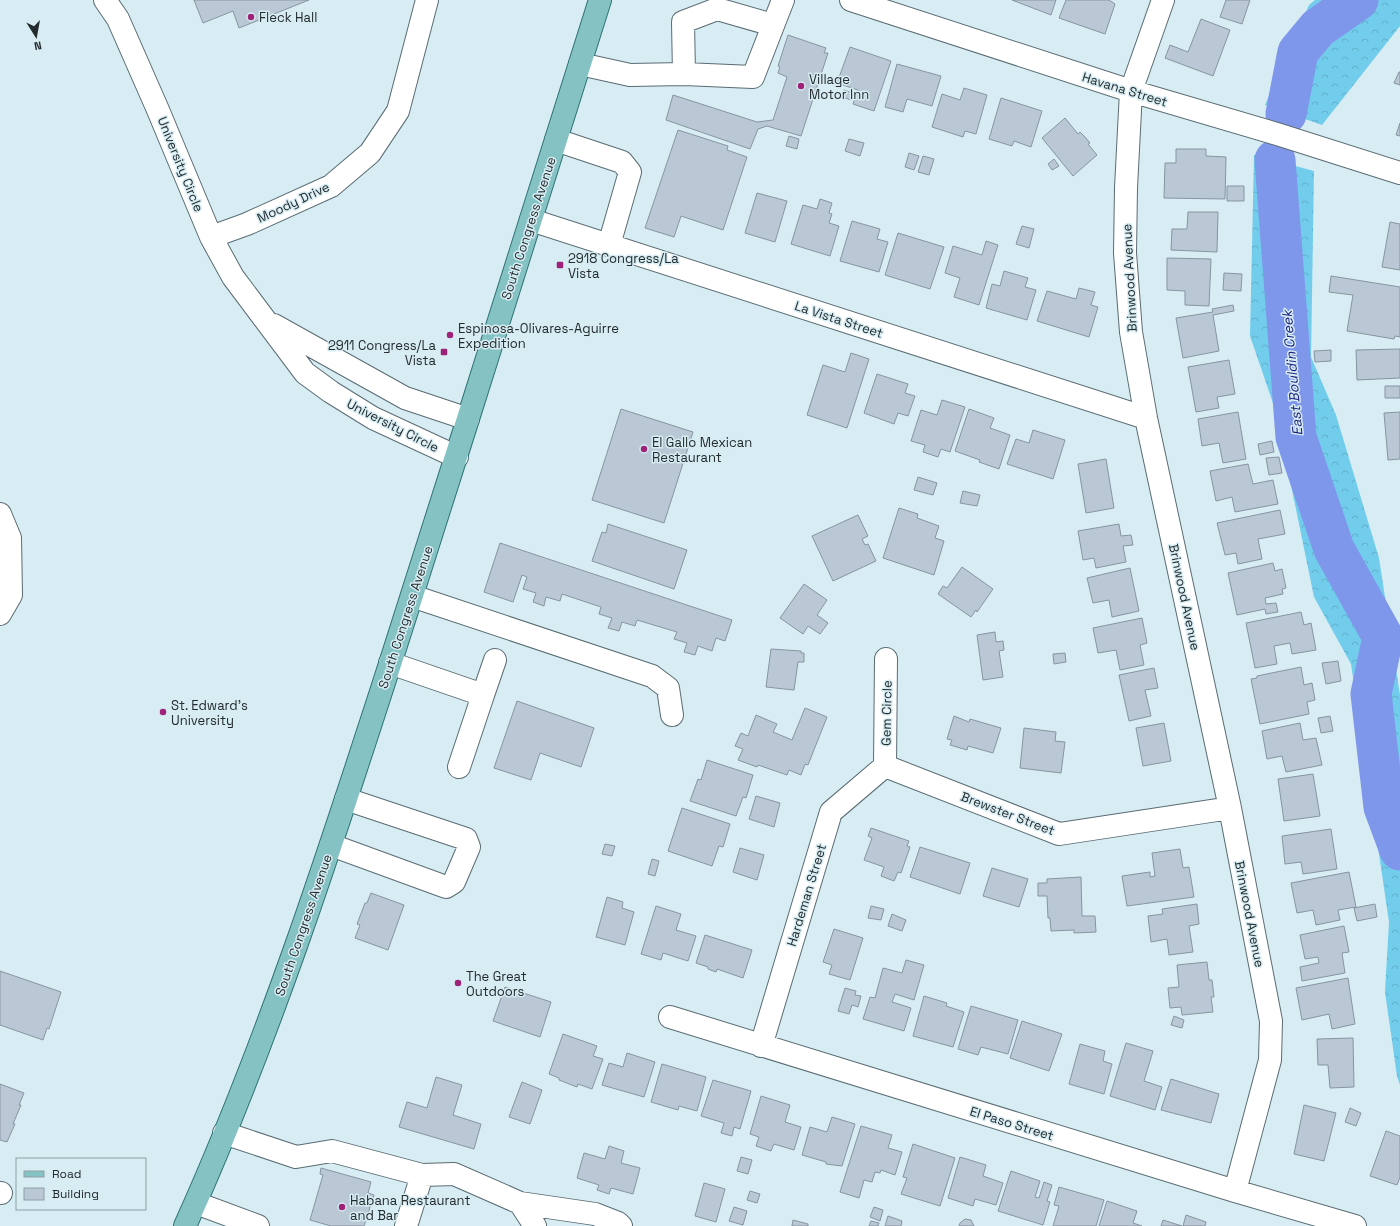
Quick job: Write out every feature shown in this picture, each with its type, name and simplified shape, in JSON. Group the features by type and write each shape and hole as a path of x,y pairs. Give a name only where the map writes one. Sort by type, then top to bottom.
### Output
{"main road":[{"name":"South Congress Avenue","path":"185,1226 196,1203 271,1014 331,845 457,457 600,0"}],"street":[{"name":"University Circle","path":"105,0 118,18 211,237 233,277 268,321 305,373 373,418 457,457"},
{"name":"Moody Drive","path":"211,237 247,224 331,186 370,153 398,111 427,0"},
{"path":"580,64 630,75 684,74 753,77 783,0"},
{"name":"Havana Street","path":"851,0 1131,91 1277,134 1400,174"},
{"name":"Brinwood Avenue","path":"1163,0 1131,91 1126,188 1126,253 1131,332 1146,418 1230,808 1271,1021 1270,1060 1235,1191"},
{"path":"684,74 683,22 717,9 772,25"},
{"path":"556,140 622,162 630,172 608,245"},
{"name":"La Vista Street","path":"531,220 1146,418"},
{"name":"University Circle","path":"268,321 405,398 468,419"},
{"path":"0,514 10,538 11,595 0,614"},
{"path":"412,596 652,676 668,688 672,715"},
{"path":"458,767 495,660"},
{"name":"Gem Circle","path":"885,766 886,660"},
{"path":"390,663 483,695"},
{"name":"Brewster Street","path":"885,766 1059,834 1230,808"},
{"name":"Hardeman Street","path":"761,1046 831,812 885,766"},
{"path":"331,845 446,887 454,882 469,847 466,839 346,799"},
{"name":"El Paso Street","path":"670,1017 1347,1225"},
{"path":"224,1133 296,1157 332,1151 422,1175 454,1174 520,1203 594,1214 618,1223 621,1226"},
{"path":"406,1226 422,1175"},
{"path":"196,1203 258,1226"},
{"path":"520,1203 536,1226"}],"green space":[{"path":"1315,0 1400,0 1400,26 1322,125 1265,105 1309,5"},
{"path":"1254,155 1314,171 1311,357 1336,415 1379,558 1400,695 1400,1085 1397,1076 1385,992 1389,922 1351,664 1314,597 1276,412 1250,336"}],"building":[{"name":"Fleck Hall","path":"194,0 309,0 239,28 233,11 203,23"},
{"path":"1012,0 1056,0 1051,15"},
{"path":"1066,0 1109,0 1115,4 1105,34 1059,18"},
{"path":"1226,0 1250,0 1242,24 1220,17"},
{"path":"1201,19 1230,30 1213,76 1165,58 1170,45 1188,52"},
{"name":"Village Motor Inn","path":"788,35 826,48 824,53 828,53 801,136 767,126 758,129 750,149 666,120 673,95 757,122 773,120 787,77 778,73 780,67 778,66"},
{"path":"850,47 891,61 874,111 853,104 858,90 837,83"},
{"path":"897,64 941,76 932,106 907,99 903,112 885,107"},
{"path":"1400,72 1400,85 1394,83"},
{"path":"964,88 987,95 976,134 965,131 963,137 932,127 942,94 960,100"},
{"path":"844,90 853,93 851,100 842,97"},
{"path":"1001,98 1042,111 1031,147 1014,141 1012,146 989,139"},
{"path":"1065,118 1078,134 1080,132 1085,137 1090,143 1088,144 1097,155 1073,176 1042,138"},
{"path":"1400,123 1400,136 1396,135"},
{"path":"678,130 728,146 727,150 747,157 723,230 681,216 674,237 645,228"},
{"path":"789,136 799,139 797,149 786,146"},
{"path":"849,139 864,143 860,156 845,151"},
{"path":"1176,149 1206,149 1206,156 1226,157 1225,199 1164,198 1165,163 1176,163"},
{"path":"909,153 919,156 914,170 905,167"},
{"path":"923,156 934,159 929,175 918,172"},
{"path":"1054,159 1059,166 1052,170 1048,164"},
{"path":"1227,186 1244,186 1244,201 1227,201"},
{"path":"757,193 787,201 775,242 745,233"},
{"path":"820,199 832,203 829,213 832,214 829,223 839,226 830,256 791,244 803,205 817,209"},
{"path":"1188,212 1218,212 1217,252 1171,250 1172,229 1187,229"},
{"path":"852,221 880,229 877,239 888,242 879,272 840,261"},
{"path":"1390,222 1400,224 1400,270 1382,267"},
{"path":"1022,226 1034,229 1029,248 1016,244"},
{"path":"898,233 944,247 930,289 885,275"},
{"path":"986,241 998,245 979,305 954,297 960,278 945,273 953,246 982,255"},
{"path":"1167,258 1211,259 1209,306 1185,305 1185,291 1167,290"},
{"path":"1004,271 1028,278 1025,287 1036,290 1027,320 986,308 992,284 1000,286"},
{"path":"1224,273 1242,274 1241,291 1223,290"},
{"path":"1331,276 1400,287 1400,337 1395,336 1394,339 1347,331 1353,295 1329,292"},
{"path":"1079,288 1095,292 1091,305 1098,307 1089,337 1037,321 1047,291 1076,299"},
{"path":"1233,305 1234,311 1213,315 1219,351 1183,358 1176,318 1213,312 1212,309"},
{"path":"1400,349 1400,378 1357,380 1356,350"},
{"path":"1331,350 1331,361 1315,362 1314,351"},
{"path":"851,353 869,359 847,428 807,415 823,365 845,372"},
{"path":"1229,360 1235,394 1217,397 1219,408 1196,412 1188,367"},
{"path":"877,374 908,384 905,393 915,396 908,416 898,413 894,424 864,413"},
{"path":"1385,386 1400,386 1400,398 1385,398"},
{"path":"942,400 965,407 950,452 941,449 938,457 923,452 925,445 911,441 921,410 937,415"},
{"path":"621,409 693,432 664,523 592,500"},
{"path":"969,409 994,418 990,428 1010,435 999,469 955,451"},
{"path":"1238,412 1246,459 1223,463 1219,443 1202,446 1198,419"},
{"path":"1400,412 1400,459 1388,460 1384,413"},
{"path":"1033,430 1065,440 1053,479 1007,464 1016,439 1029,443"},
{"path":"1272,441 1274,452 1260,455 1258,444"},
{"path":"1279,457 1282,473 1269,475 1266,458"},
{"path":"1106,459 1114,508 1086,513 1078,464"},
{"path":"1248,464 1253,484 1273,480 1278,504 1235,512 1232,497 1216,501 1210,471"},
{"path":"918,477 937,483 933,495 914,490"},
{"path":"963,491 980,495 977,506 960,503"},
{"path":"899,508 918,514 917,518 939,526 935,538 944,541 934,575 883,558"},
{"path":"1280,510 1285,534 1258,539 1262,559 1238,564 1236,553 1225,555 1217,523"},
{"path":"858,515 868,536 862,539 865,545 868,544 876,561 833,581 812,536"},
{"path":"608,524 687,550 674,589 592,561 602,532 606,533"},
{"path":"1119,524 1121,536 1131,535 1133,545 1123,546 1126,562 1096,568 1094,558 1083,560 1078,531"},
{"path":"500,543 732,620 725,641 716,638 712,651 698,646 695,655 684,652 687,643 674,639 677,632 637,620 635,626 622,622 619,631 608,628 612,618 599,614 601,607 562,594 560,601 546,597 544,606 533,602 536,593 523,589 527,577 522,575 513,602 484,592"},
{"path":"1273,563 1275,571 1282,569 1286,588 1282,589 1283,594 1265,598 1266,604 1276,603 1278,612 1266,614 1265,609 1237,615 1228,573"},
{"path":"962,567 993,589 977,612 976,610 971,617 938,594 943,586 947,588"},
{"path":"1130,568 1139,611 1112,617 1109,600 1093,603 1087,578"},
{"path":"804,584 827,600 817,615 828,623 820,634 808,626 803,634 780,618"},
{"path":"1301,612 1304,625 1311,623 1316,650 1292,654 1290,643 1274,646 1277,664 1255,668 1246,623"},
{"path":"1142,618 1147,643 1140,645 1144,665 1120,670 1116,650 1098,653 1093,628"},
{"path":"995,632 996,642 1003,641 1004,650 999,651 1003,677 983,680 977,635"},
{"path":"771,649 801,651 801,653 804,653 804,662 798,662 794,690 766,687"},
{"path":"1065,653 1066,662 1054,664 1053,654"},
{"path":"1338,661 1341,681 1326,684 1322,663"},
{"path":"1301,667 1304,685 1312,683 1315,700 1307,702 1309,714 1260,724 1251,679 1257,678 1257,676"},
{"path":"1154,668 1158,688 1145,690 1151,716 1129,721 1119,675"},
{"path":"517,701 594,728 581,767 540,753 531,780 494,768"},
{"path":"805,708 827,717 808,765 805,764 801,775 789,770 787,775 738,760 743,749 735,746 741,733 748,736 756,715 777,724 773,732 792,740"},
{"path":"954,716 969,722 970,719 1001,728 993,753 968,746 967,750 950,745 952,740 947,739"},
{"path":"1330,716 1333,731 1321,733 1318,718"},
{"path":"1164,723 1171,761 1143,766 1136,728"},
{"path":"1300,723 1303,740 1316,738 1322,765 1286,772 1282,756 1267,759 1262,731"},
{"path":"1024,728 1056,732 1055,741 1065,742 1061,773 1020,768"},
{"path":"707,760 753,775 746,798 743,797 736,816 690,801 698,779 701,780"},
{"path":"1313,774 1320,816 1284,821 1278,779"},
{"path":"756,796 780,803 774,827 749,819"},
{"path":"682,808 730,824 723,847 719,846 712,866 668,851"},
{"path":"871,828 909,841 907,846 910,847 901,873 898,872 894,881 881,876 884,867 864,860 872,838 868,836"},
{"path":"1331,829 1337,869 1303,874 1301,862 1285,864 1282,836"},
{"path":"605,844 615,846 612,856 602,854"},
{"path":"920,847 970,863 960,894 910,877"},
{"path":"740,848 764,855 757,880 733,872"},
{"path":"1180,849 1183,868 1189,867 1194,897 1127,906 1122,876 1150,872 1150,877 1155,876 1152,853"},
{"path":"652,859 659,861 655,876 648,874"},
{"path":"992,868 1028,879 1019,907 983,896"},
{"path":"1349,872 1356,907 1338,910 1340,920 1316,925 1313,910 1297,913 1291,883"},
{"path":"1081,877 1082,916 1095,916 1096,932 1074,933 1074,930 1051,931 1050,918 1048,918 1047,896 1038,896 1038,883 1047,883 1047,879"},
{"path":"371,893 404,905 388,950 355,938 360,925 357,924 365,903 367,903"},
{"path":"607,897 623,902 622,908 634,912 625,945 596,937"},
{"path":"1197,904 1199,924 1189,926 1193,952 1169,955 1167,939 1151,942 1148,916 1163,914 1162,909"},
{"path":"1375,904 1377,917 1357,921 1354,908"},
{"path":"656,906 681,914 676,930 696,936 688,961 663,953 661,960 641,954"},
{"path":"871,906 884,909 881,920 868,918"},
{"path":"892,914 906,920 902,931 888,926"},
{"path":"1344,926 1349,952 1342,953 1345,973 1302,981 1300,967 1319,963 1318,957 1305,959 1300,935"},
{"path":"834,929 863,938 850,980 829,974 832,965 823,962"},
{"path":"705,935 752,950 743,978 717,969 716,972 708,969 708,967 696,963"},
{"path":"906,960 924,965 914,1000 895,994 892,1002 911,1008 904,1031 863,1019 870,997 875,998 883,968 902,973"},
{"path":"1207,962 1209,980 1212,980 1214,997 1211,997 1213,1012 1182,1015 1181,1007 1170,1008 1168,988 1179,987 1177,965"},
{"path":"0,971 61,992 49,1029 47,1028 43,1040 0,1025"},
{"path":"1348,978 1355,1024 1332,1029 1329,1014 1302,1020 1296,988"},
{"path":"505,987 551,1002 540,1037 493,1021"},
{"path":"845,988 856,991 855,995 861,996 858,1007 852,1005 849,1014 838,1011"},
{"path":"924,996 947,1003 946,1006 964,1012 953,1047 913,1036"},
{"path":"971,1006 1018,1020 1008,1054 981,1047 978,1055 958,1049"},
{"path":"1174,1016 1184,1020 1182,1028 1171,1025"},
{"path":"1022,1021 1062,1034 1049,1071 1010,1058"},
{"path":"563,1034 597,1046 593,1056 603,1059 592,1089 578,1084 577,1087 559,1080 559,1078 549,1074"},
{"path":"1353,1038 1354,1087 1330,1088 1328,1065 1318,1065 1317,1039"},
{"path":"1126,1043 1153,1051 1144,1081 1162,1087 1155,1110 1110,1096"},
{"path":"1080,1044 1105,1051 1103,1061 1112,1064 1104,1094 1069,1084"},
{"path":"627,1053 655,1062 644,1097 602,1085 609,1063 623,1067"},
{"path":"662,1064 706,1077 697,1111 679,1106 678,1110 651,1102"},
{"path":"436,1077 462,1085 453,1115 481,1124 474,1149 399,1127 407,1102 427,1108"},
{"path":"1171,1079 1219,1094 1211,1123 1161,1110"},
{"path":"713,1080 751,1091 740,1129 734,1127 732,1136 721,1133 724,1123 701,1116"},
{"path":"522,1082 542,1090 530,1124 509,1117"},
{"path":"0,1084 24,1093 13,1124 15,1124 7,1142 0,1140"},
{"path":"761,1096 790,1105 785,1122 801,1127 794,1150 774,1144 771,1151 756,1146 759,1137 750,1134"},
{"path":"1304,1105 1336,1113 1324,1161 1294,1154"},
{"path":"1350,1108 1361,1113 1356,1126 1345,1122"},
{"path":"832,1117 855,1124 842,1166 826,1164 826,1162 802,1155 810,1127 827,1132"},
{"path":"861,1126 892,1135 888,1148 902,1152 895,1175 881,1170 880,1173 875,1172 872,1182 864,1180 859,1198 840,1192"},
{"path":"1386,1131 1400,1136 1400,1177 1397,1185 1370,1176"},
{"path":"913,1144 955,1158 940,1206 901,1194 907,1178 903,1177"},
{"path":"609,1146 624,1151 621,1163 640,1168 633,1194 611,1188 609,1194 597,1190 599,1185 577,1178 584,1153 605,1159"},
{"path":"741,1157 752,1160 748,1174 737,1171"},
{"path":"960,1157 986,1165 983,1176 1003,1183 996,1205 975,1199 973,1206 948,1198"},
{"name":"Habana Restaurant and Bar","path":"321,1168 371,1182 368,1193 374,1195 364,1226 331,1226 310,1220 323,1175 320,1174"},
{"path":"1011,1171 1040,1181 1035,1197 1039,1198 1044,1182 1052,1185 1047,1201 1050,1202 1043,1225 998,1211"},
{"path":"704,1183 725,1189 716,1222 695,1216"},
{"path":"1059,1187 1104,1200 1096,1226 1053,1226 1059,1206 1054,1205"},
{"path":"750,1191 760,1194 757,1203 747,1200"},
{"path":"1107,1201 1137,1211 1133,1223 1142,1226 1099,1226"},
{"path":"734,1207 747,1211 743,1225 729,1221"},
{"path":"874,1207 883,1210 880,1221 870,1217"},
{"path":"1186,1215 1206,1222 1205,1226 1183,1226"},
{"path":"888,1216 902,1221 901,1226 885,1226"},
{"path":"965,1219 971,1220 974,1226 959,1226"},
{"path":"793,1220 808,1224 808,1226 792,1226"},
{"path":"1163,1220 1182,1226 1161,1226"},
{"path":"871,1221 879,1223 878,1226 869,1226"}],"waterway":[{"name":"East Bouldin Creek","path":"1286,114 1298,52 1318,28 1358,0"},
{"name":"East Bouldin Creek","path":"1275,160 1296,437 1334,549 1383,637 1371,694 1384,807 1400,850"}],"place":[{"name":"Fleck Hall","path":"251,17"},
{"name":"Village Motor Inn","path":"801,86"},
{"name":"2918 Congress/La Vista","path":"560,265"},
{"name":"Espinosa-Olivares-Aguirre Expedition","path":"450,335"},
{"name":"2911 Congress/La Vista","path":"444,352"},
{"name":"El Gallo Mexican Restaurant","path":"644,449"},
{"name":"St. Edward's University","path":"163,712"},
{"name":"The Great Outdoors","path":"458,983"},
{"name":"Habana Restaurant and Bar","path":"342,1207"}]}
